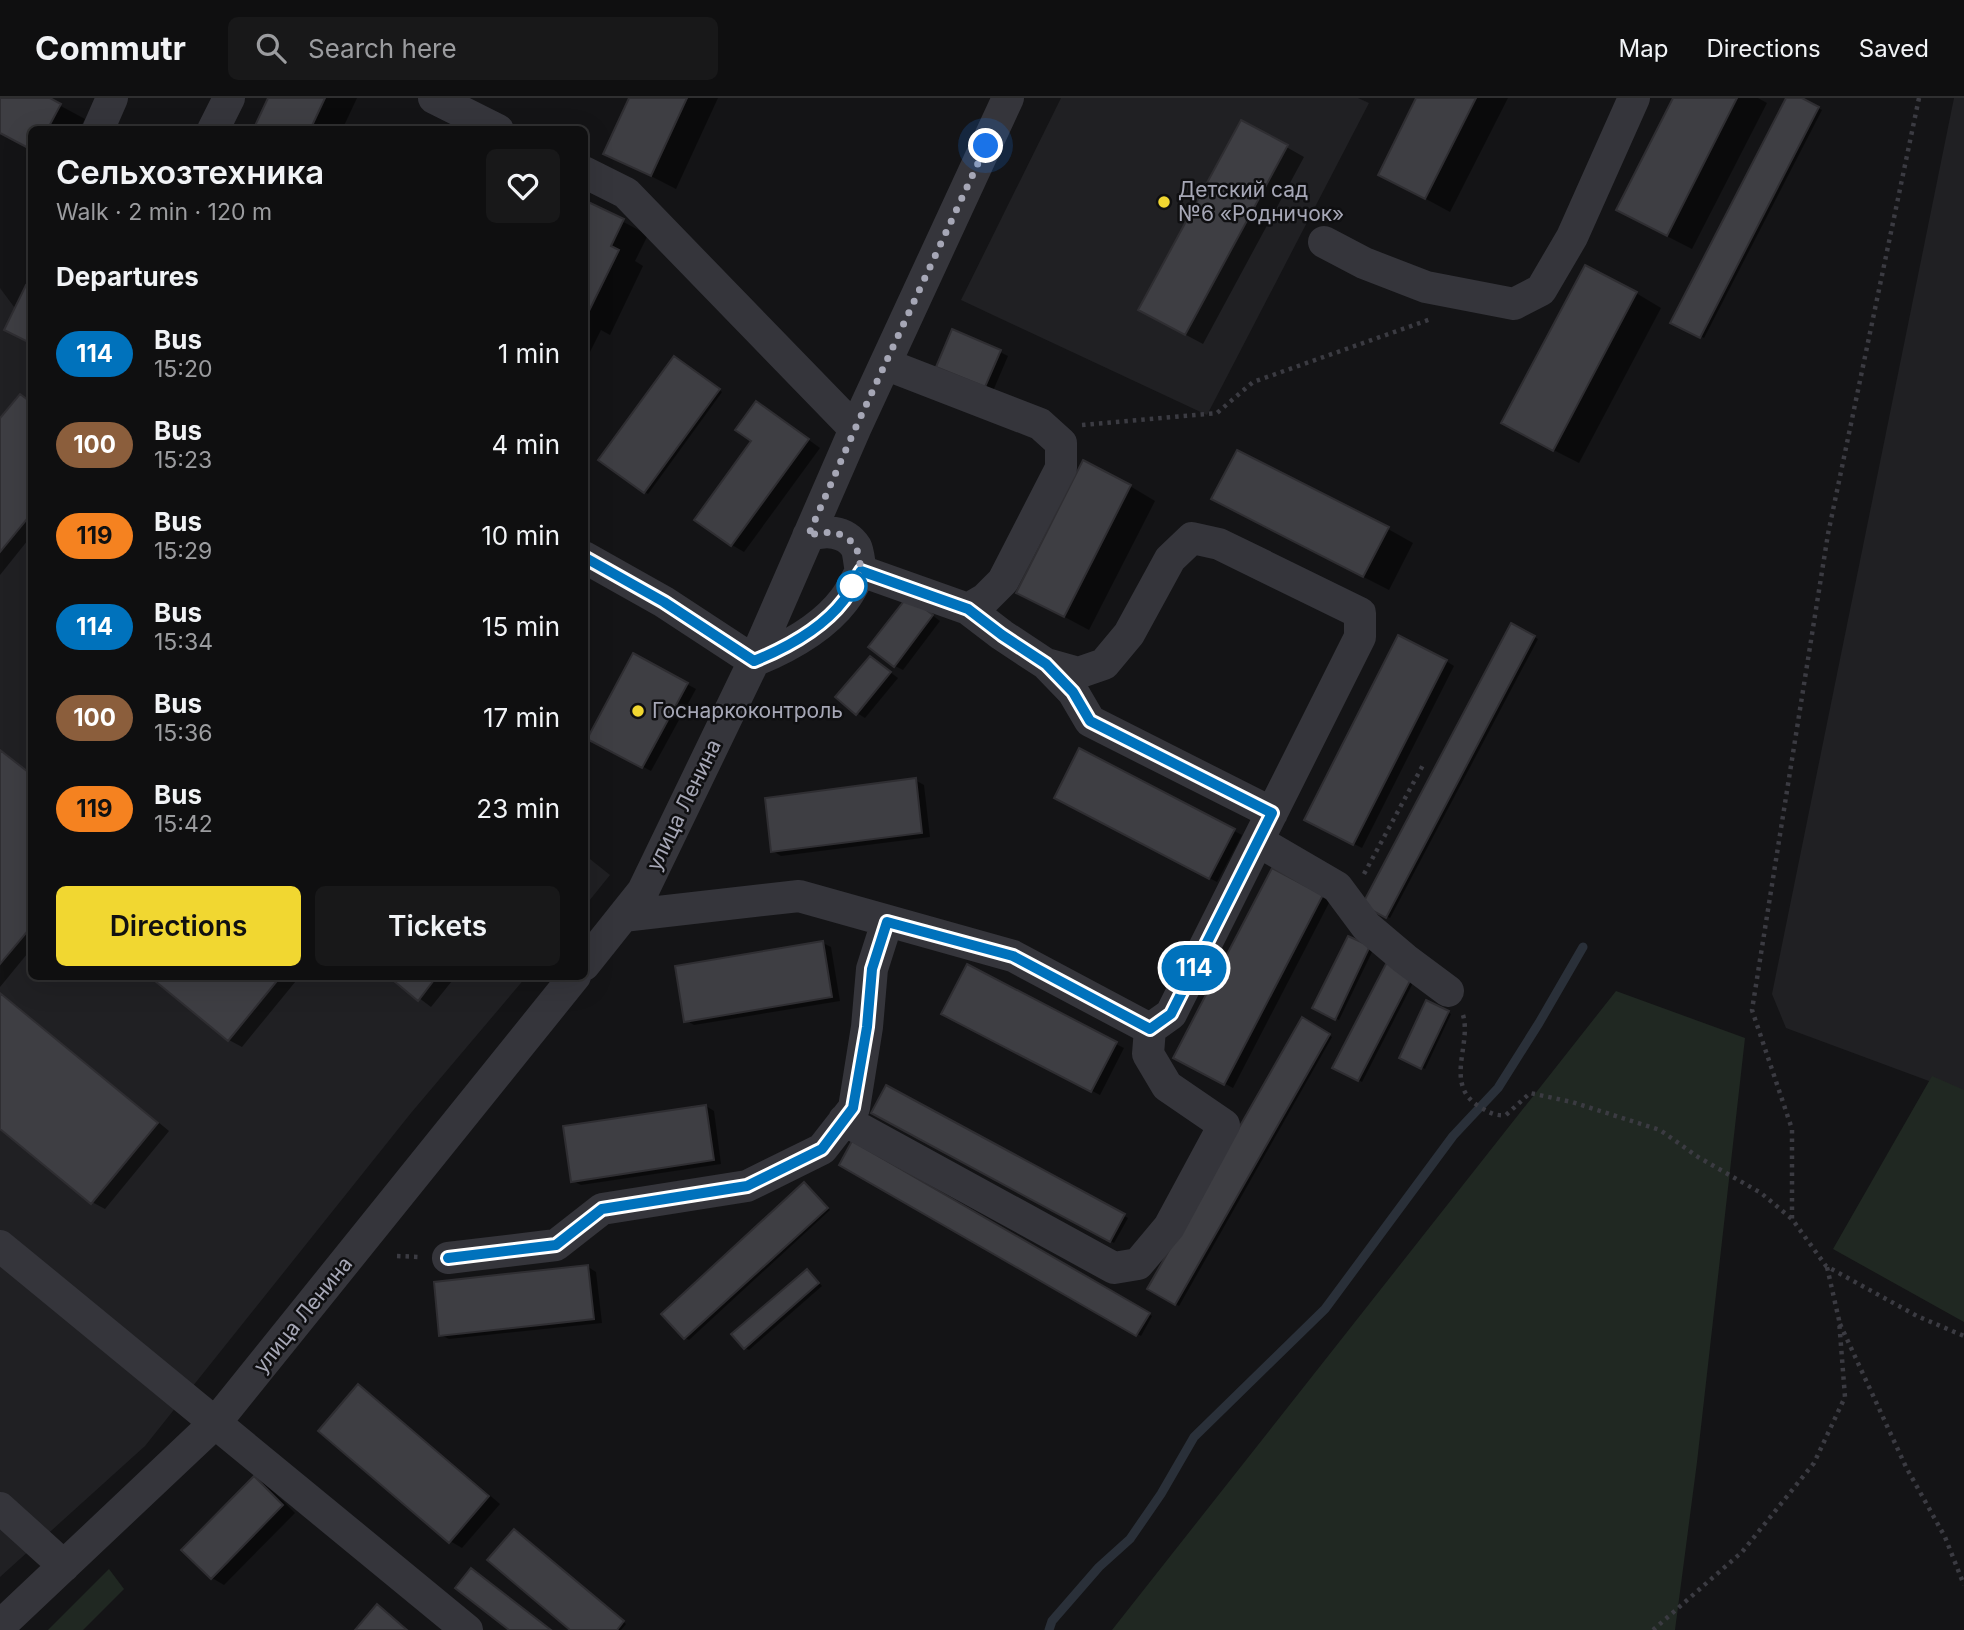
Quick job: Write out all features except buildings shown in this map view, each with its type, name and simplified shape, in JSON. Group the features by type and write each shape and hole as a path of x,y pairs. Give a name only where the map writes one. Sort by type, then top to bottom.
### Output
{"street":[{"path":"99,126 112,98"},
{"path":"215,126 229,98"},
{"path":"434,98 490,126"},
{"name":"улица Ленина","path":"588,960 643,891 754,661 855,429 1008,98"},
{"path":"1324,242 1364,263 1426,287 1514,304 1541,290 1572,237 1634,98"},
{"path":"588,174 626,193 855,429"},
{"path":"885,365 1040,424 1062,443 1061,468 1003,581 985,599 968,609"},
{"path":"588,559 664,602 754,661 785,648 819,624 844,600 861,571 856,548 841,534 821,531 808,536"},
{"path":"844,1120 1114,1268 1138,1264 1169,1227 1224,1125 1167,1086 1148,1054 1150,1029 1171,1014 1360,638 1360,613 1219,544 1192,538 1170,559 1129,634 1104,664 1078,673 1046,664"},
{"path":"861,571 968,609 1046,664 1073,692 1090,721 1265,827 1337,887 1366,926 1448,991"},
{"path":"623,916 799,896 1013,956 1150,1029"},
{"path":"448,1258 556,1245 602,1209 747,1186 822,1149 853,1108 867,1027 872,969 887,922"},
{"name":"улица Ленина","path":"0,1626 216,1422 572,980"},
{"path":"0,1246 467,1630"},
{"path":"0,1508 64,1566"}],"path":[{"path":"1792,1219 1792,1129 1752,1010 1828,534 1920,98"},
{"path":"1040,424 1082,425 1217,413 1253,382 1439,317"},
{"path":"1349,903 1423,765"},
{"path":"1448,991 1458,1002 1466,1024 1460,1076 1476,1104 1495,1116 1506,1115 1530,1093 1572,1102 1660,1130 1698,1157 1761,1193 1792,1219 1826,1266 1839,1320 1845,1397 1814,1463 1742,1552 1653,1630"},
{"path":"1826,1266 1917,1316 1964,1336"},
{"path":"1839,1320 1906,1467 1945,1537 1964,1585"}],"shaded area":[{"name":"Детский сад №6 «Родничок»","path":"1061,98 1358,98 1369,103 1207,415 961,300"},
{"path":"1954,98 1964,98 1964,1094 1786,1028 1772,994"},
{"path":"0,288 28,326 28,980 523,980 411,1113 145,1446 0,1577"},
{"path":"588,857 610,875 588,902"},
{"path":"1616,991 1745,1038 1697,1462 1675,1630 1112,1630"},
{"path":"1932,1076 1964,1090 1964,1322 1833,1249"},
{"path":"109,1569 124,1589 83,1630 48,1630"}],"waterway":[{"path":"1049,1630 1052,1621 1099,1567 1130,1539 1161,1494 1194,1437 1325,1309 1453,1136 1498,1088 1583,947"}],"bus line":[{"name":"114","path":"448,1258 556,1245 602,1209 747,1186 822,1149 853,1108 867,1027 872,969 887,922 1013,956 1150,1029 1171,1014 1272,813 1090,721 1073,692 1046,664 968,609 915,589 861,571 844,600 819,624 785,648 754,661 664,602 588,559"}],"place":[{"name":"Детский сад №6 «Родничок»","path":"1164,202"},
{"name":"Госнаркоконтроль","path":"638,711"}],"route":[{"path":"852,586 861,571 856,548 841,534 821,531 808,536 986,146"}]}
